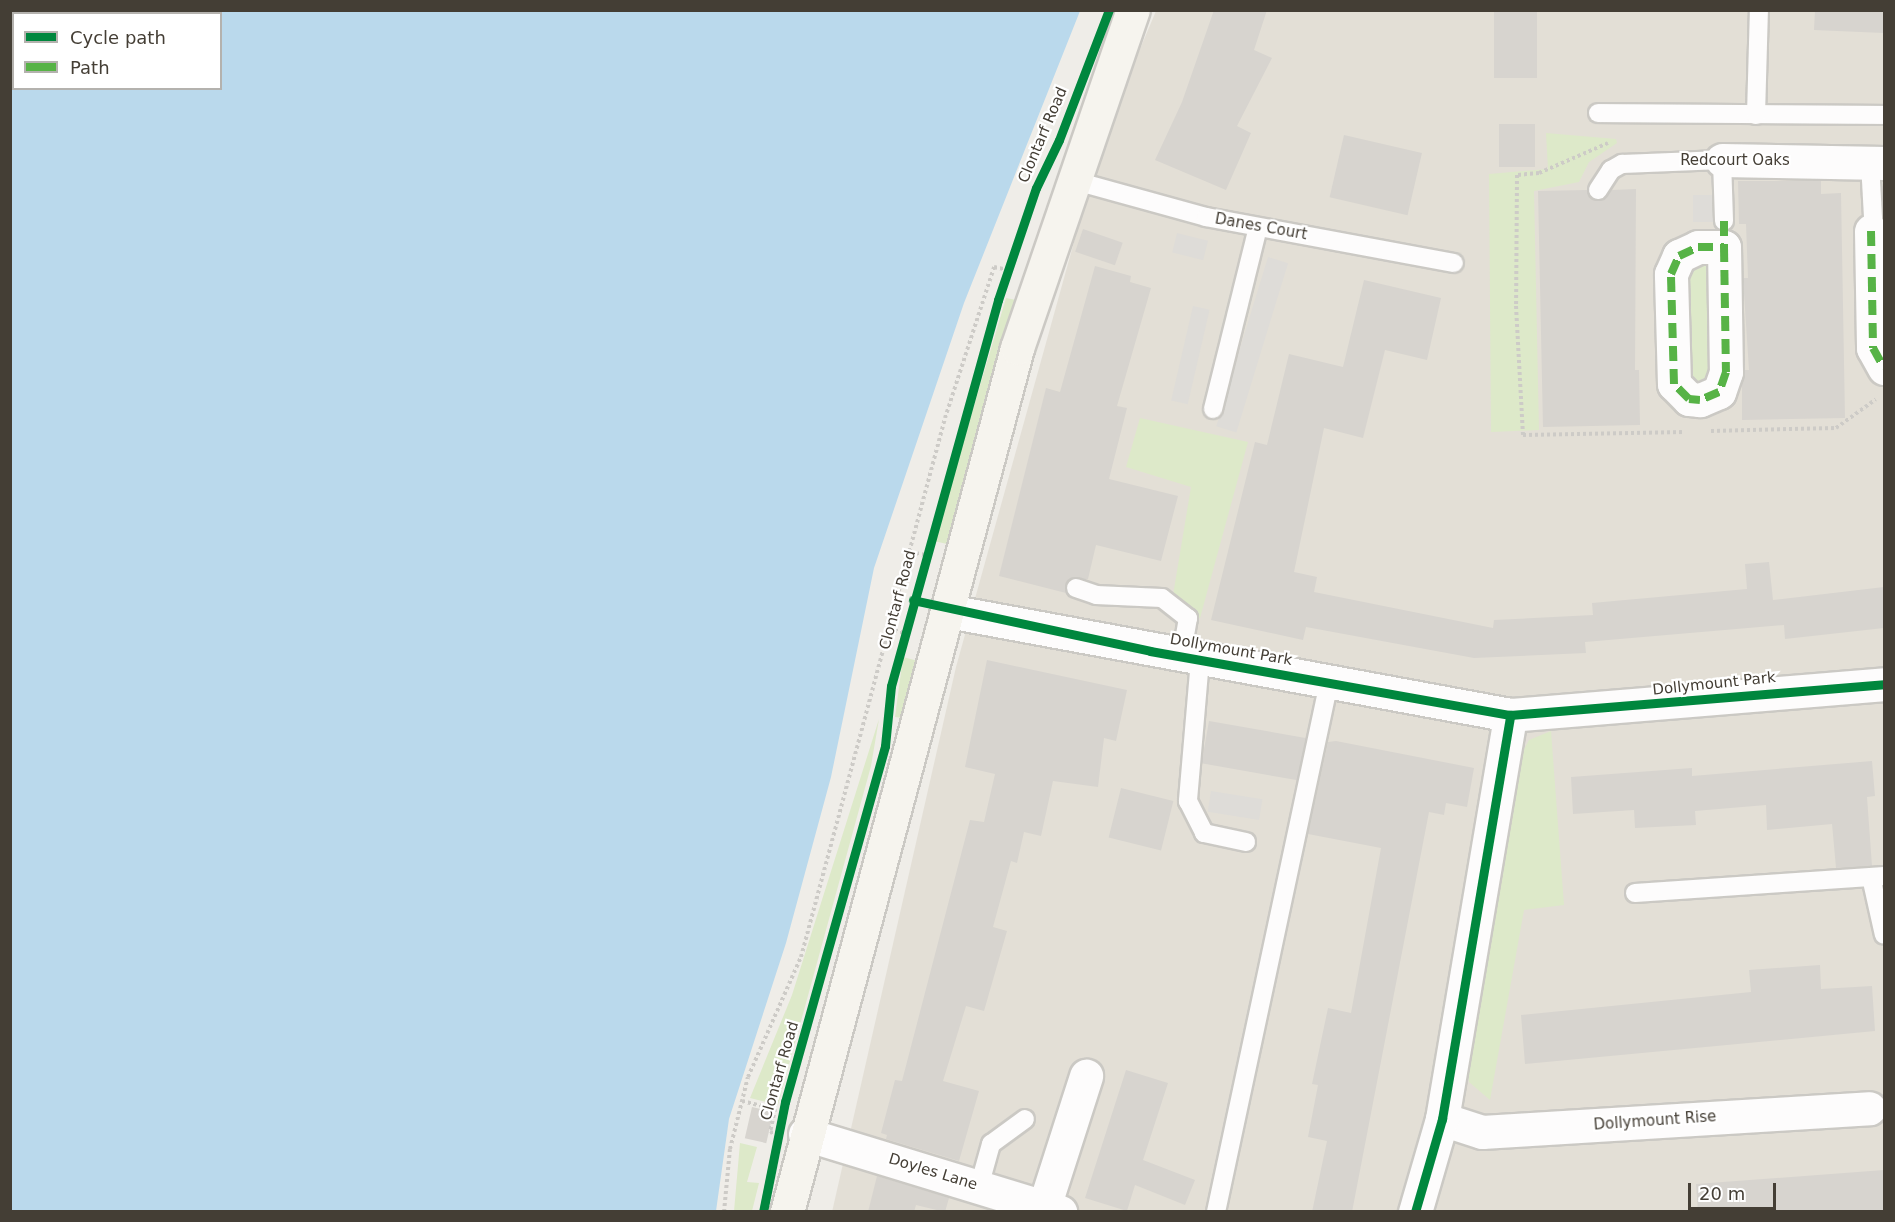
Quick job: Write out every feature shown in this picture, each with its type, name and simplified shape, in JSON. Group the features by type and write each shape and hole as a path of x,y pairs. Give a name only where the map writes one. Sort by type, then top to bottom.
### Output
{"main road":[{"path":"787,1212 785,1136 948,611 1014,359 1072,180 1133,10"}],"street":[{"name":"Redcourt Oaks","path":"1722,160 1877,163"},
{"path":"1878,240 1873,348 1884,368"},
{"name":"Dollymount Park","path":"948,611 1190,658 1510,715 1547,716 1884,684"},
{"path":"1415,1212 1442,1119 1510,715"},
{"path":"1052,1209 1086,1076"},
{"name":"Dollymount Rise","path":"1442,1119 1482,1132 1869,1108"},
{"name":"Doyles Lane","path":"785,1136 979,1187 1052,1209"}],"lane":[{"path":"1756,115 1759,10"},
{"path":"1598,113 1884,115"},
{"path":"1722,160 1724,234"},
{"name":"Redcourt Oaks","path":"1598,190 1611,170 1622,164 1722,160"},
{"path":"1877,163 1878,240"},
{"name":"Danes Court","path":"1072,180 1258,227 1454,263"},
{"path":"1214,409 1258,227"},
{"path":"1076,588 1096,595 1162,598 1188,618 1190,658 1188,801 1204,833 1246,842"},
{"path":"1216,1212 1329,682"},
{"path":"1635,892 1878,876 1884,935"},
{"path":"979,1187 991,1144 1025,1119"}],"path":[{"path":"1617,143 1604,143 1539,173 1517,175 1515,306 1523,435 1689,432"},
{"path":"1005,280 1012,259"},
{"path":"724,1212 730,1149 741,1101 801,957 949,407 994,267 1008,270"},
{"path":"1701,431 1836,428 1884,393"},
{"path":"741,1101 775,1109 770,1132 785,1136"}],"shaded area":[{"path":"1156,11 1884,11 1884,1211 832,1212 956,667 1104,134"},
{"path":"1693,195 1716,195 1716,222 1693,222"},
{"path":"1177,233 1208,241 1203,260 1172,252"},
{"path":"1268,257 1288,263 1236,432 1216,426"},
{"path":"1193,306 1210,310 1188,404 1171,401"},
{"path":"1211,791 1262,799 1259,820 1208,812"}],"green space":[{"path":"1546,133 1616,139 1617,143 1589,162 1579,182 1534,191 1539,430 1491,432 1489,174 1548,169"},
{"path":"1716,258 1713,389 1685,386 1683,267"},
{"path":"1006,298 1016,300 947,544 934,541"},
{"path":"1140,418 1248,442 1200,618 1171,607 1191,487 1126,467"},
{"path":"903,657 918,661 903,718 895,717"},
{"path":"879,719 871,766 778,1105 750,1098 792,995"},
{"path":"1551,731 1564,905 1524,910 1490,1100 1469,1082 1465,1060 1523,751 1529,740"},
{"path":"740,1143 757,1147 747,1182 759,1183 752,1211 734,1211"}],"water":[{"path":"10,11 1080,11 964,303 874,568 831,777 786,943 729,1119 716,1211 11,1211"}],"building":[{"path":"1214,10 1267,10 1254,50 1272,58 1237,126 1251,133 1226,190 1155,160 1182,102"},
{"path":"1494,10 1537,10 1537,78 1494,78"},
{"path":"1815,10 1884,10 1884,33 1814,30"},
{"path":"1499,124 1535,124 1535,167 1499,167"},
{"path":"1344,135 1422,153 1408,215 1330,197"},
{"path":"1738,181 1821,181 1821,194 1841,193 1845,418 1742,420 1742,384 1745,370 1749,370 1743,278 1748,278 1746,224 1739,224"},
{"path":"1636,189 1635,370 1639,370 1640,425 1543,427 1538,191 1587,190 1598,201 1612,190"},
{"path":"1083,229 1123,243 1115,265 1075,252"},
{"path":"1095,266 1131,276 1130,282 1151,288 1117,406 1127,408 1109,479 1178,496 1161,561 1096,545 1088,579 1069,579 1066,593 999,576 1046,388 1060,392"},
{"path":"1364,280 1441,298 1427,360 1385,350 1363,438 1324,428 1294,572 1317,577 1314,592 1493,628 1494,620 1593,615 1592,603 1747,589 1745,564 1769,562 1773,600 1884,587 1884,628 1785,639 1784,625 1585,642 1586,653 1474,658 1306,627 1303,640 1211,620 1255,442 1267,445 1289,354 1343,367"},
{"path":"987,660 1127,690 1116,741 1104,738 1098,787 1053,781 1041,836 1024,832 1017,863 1011,861 993,927 1007,931 984,1011 966,1006 943,1081 979,1091 959,1161 886,1139 887,1135 881,1133 895,1080 902,1081 970,820 984,822 995,774 965,767"},
{"path":"1209,721 1306,738 1298,780 1202,763"},
{"path":"1336,741 1474,768 1467,807 1446,803 1444,815 1429,812 1352,1212 1312,1212 1327,1141 1308,1137 1318,1085 1312,1084 1328,1008 1351,1013 1381,848 1308,834 1328,742"},
{"path":"1872,761 1875,796 1867,797 1872,866 1836,868 1832,824 1767,830 1766,805 1695,811 1696,825 1635,828 1634,810 1573,814 1571,777 1692,768 1692,776"},
{"path":"1121,788 1173,801 1161,851 1109,837"},
{"path":"1820,965 1821,989 1872,986 1875,1031 1525,1064 1521,1015 1751,992 1749,970"},
{"path":"1126,1070 1168,1083 1143,1160 1195,1180 1185,1205 1135,1185 1127,1211 1085,1198"},
{"path":"752,1107 773,1112 766,1143 745,1138"},
{"path":"1884,1170 1884,1212 1698,1212 1696,1184"},
{"path":"877,1176 949,1198 945,1212 916,1205 914,1212 868,1212"}],"marked path":[{"path":"1724,221 1724,247"},
{"path":"1871,231 1873,348 1884,368"},
{"path":"1698,247 1724,247 1726,372 1719,392 1700,400 1689,399 1674,384 1671,274 1679,256 1698,247"}],"cycle path":[{"name":"Clontarf Road","path":"763,1212 785,1102 885,746 891,686 998,300 1036,188 1059,140 1109,10"},
{"name":"Clontarf Road","path":"913,600 1150,651 1510,715 1884,684"},
{"path":"1415,1212 1442,1119 1510,715"}]}
